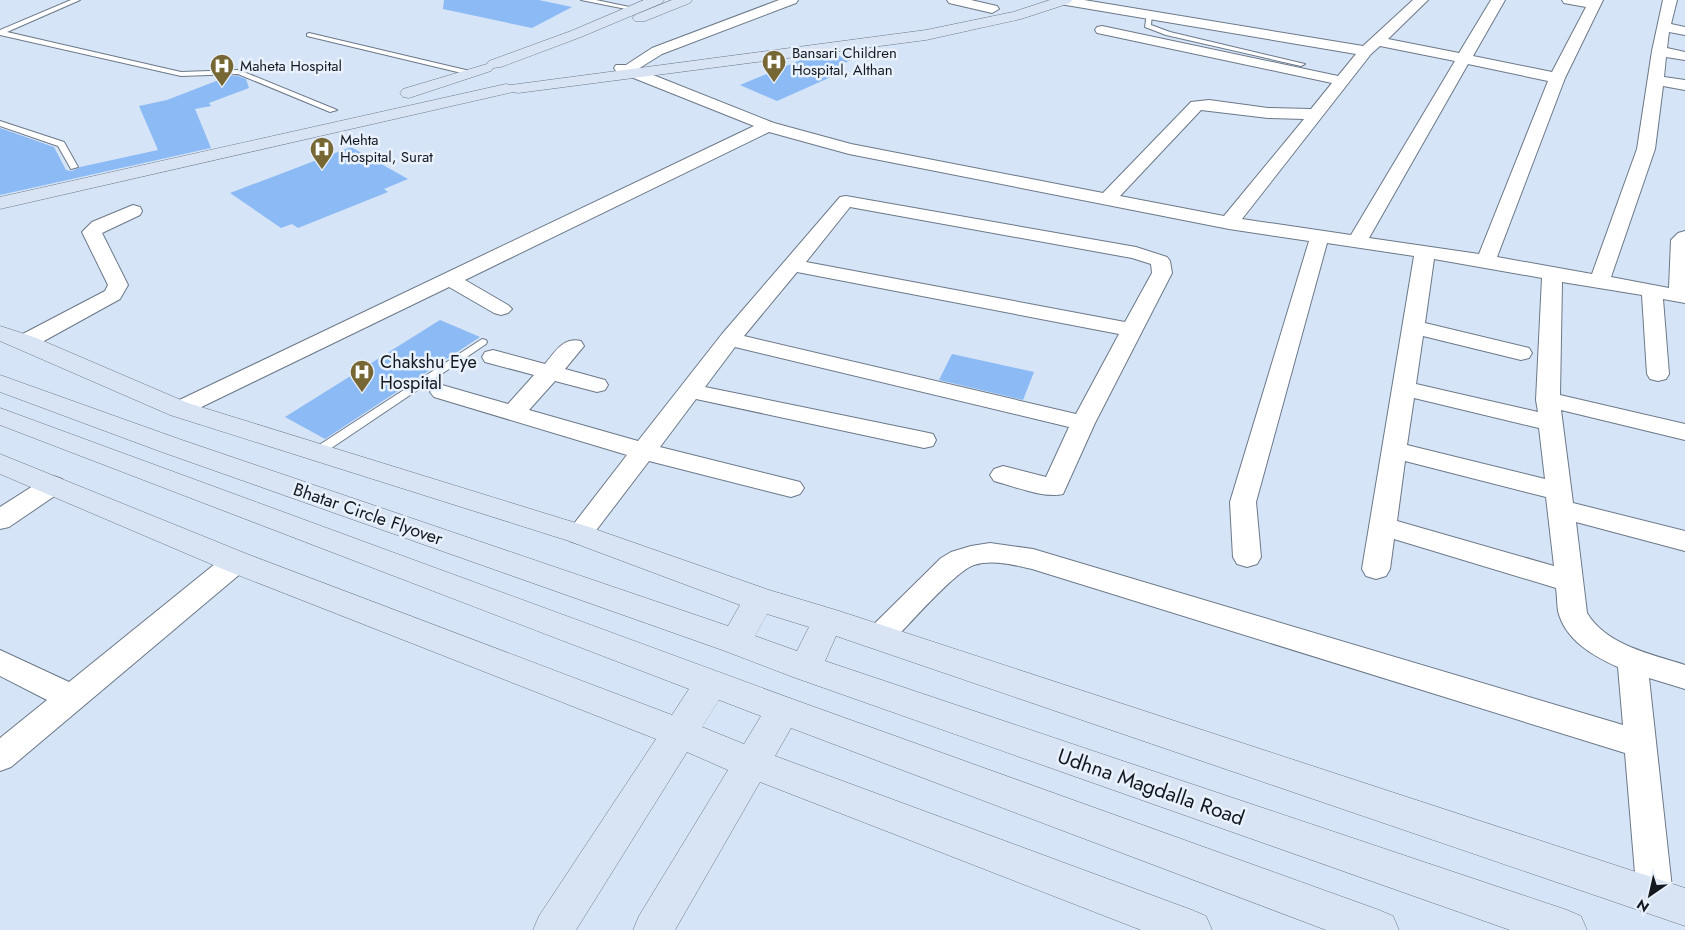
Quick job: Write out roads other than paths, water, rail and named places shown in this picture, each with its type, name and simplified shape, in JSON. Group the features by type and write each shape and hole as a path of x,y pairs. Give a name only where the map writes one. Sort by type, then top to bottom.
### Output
{"main road":[{"path":"379,100 407,94 483,68 576,34 657,0"},
{"path":"0,203 539,82 549,66 582,42 685,0"},
{"path":"1024,0 992,9 912,26 629,69 512,88 486,86 479,82 477,77 483,68 519,60 549,66 629,69 926,35 1016,16 1062,0"},
{"path":"304,116 351,106"},
{"path":"56,172 94,163"},
{"path":"12,337 179,409 579,534 759,599 828,620 1685,907"},
{"name":"Bhatar Circle Flyover","path":"0,383 169,445 736,642"},
{"name":"Bhatar Circle Flyover","path":"0,416 712,682"},
{"path":"0,463 236,562 680,733 751,763 1192,930"},
{"path":"736,642 759,599"},
{"path":"805,668 828,620"},
{"name":"Udhna Magdalla Road","path":"736,642 805,668 1567,930"},
{"path":"553,930 712,682 783,710 1379,930"},
{"path":"653,930 783,710"}],"street":[{"path":"629,69 657,51 791,0"},
{"path":"954,0 992,9"},
{"path":"1062,0 1464,59 1557,78"},
{"path":"1229,223 1372,46 1421,0"},
{"path":"1356,243 1498,0"},
{"path":"1486,262 1557,78 1595,2 1569,0"},
{"path":"1600,280 1646,149 1662,27 1670,0"},
{"path":"1662,27 1685,31"},
{"path":"1102,30 1342,81"},
{"path":"1659,52 1685,56"},
{"path":"629,69 768,126 849,148 1229,223 1600,280 1682,297 1680,240 1685,237"},
{"path":"1655,80 1685,85"},
{"path":"1108,198 1197,105 1268,113 1316,114"},
{"path":"179,409 768,126"},
{"path":"579,534 730,339 846,201 1136,253 1160,261 1162,273 1083,423 1054,488 1003,475"},
{"path":"12,337 113,295 118,285 92,232 99,226 133,211"},
{"path":"1247,557 1243,502 1319,238"},
{"path":"1376,569 1425,252"},
{"path":"792,265 1132,330"},
{"path":"1552,274 1549,412 1573,613 1583,630 1597,643 1632,660 1685,676"},
{"path":"450,279 501,309"},
{"path":"1652,291 1658,374"},
{"path":"1413,327 1521,353"},
{"path":"730,339 1083,423"},
{"path":"514,412 573,346"},
{"path":"488,350 548,372 598,385"},
{"path":"1404,388 1685,432"},
{"path":"690,391 924,440"},
{"path":"442,392 643,451 791,488"},
{"path":"1394,450 1560,500 1685,541"},
{"path":"0,520 53,485"},
{"path":"1382,526 1570,581"},
{"path":"879,637 951,565 963,557 983,552 1006,554 1033,559 1640,744"},
{"path":"0,757 236,562"},
{"path":"1632,660 1655,896"},
{"path":"0,662 71,697"}],"lane":[{"path":"0,33 77,0"},
{"path":"584,0 636,9"},
{"path":"1149,14 1147,26 1168,34 1302,64"},
{"path":"0,33 181,74 239,72 333,110"},
{"path":"309,34 483,68"},
{"path":"0,40 12,35"},
{"path":"0,123 61,144 74,167"},
{"path":"317,452 488,350"}],"place":[{"name":"Bansari Children Hospital, Althan","path":"774,83"},
{"name":"Maheta Hospital","path":"222,87"},
{"name":"Mehta Hospital, Surat","path":"322,170"},
{"name":"Chakshu Eye Hospital","path":"362,393"}]}
